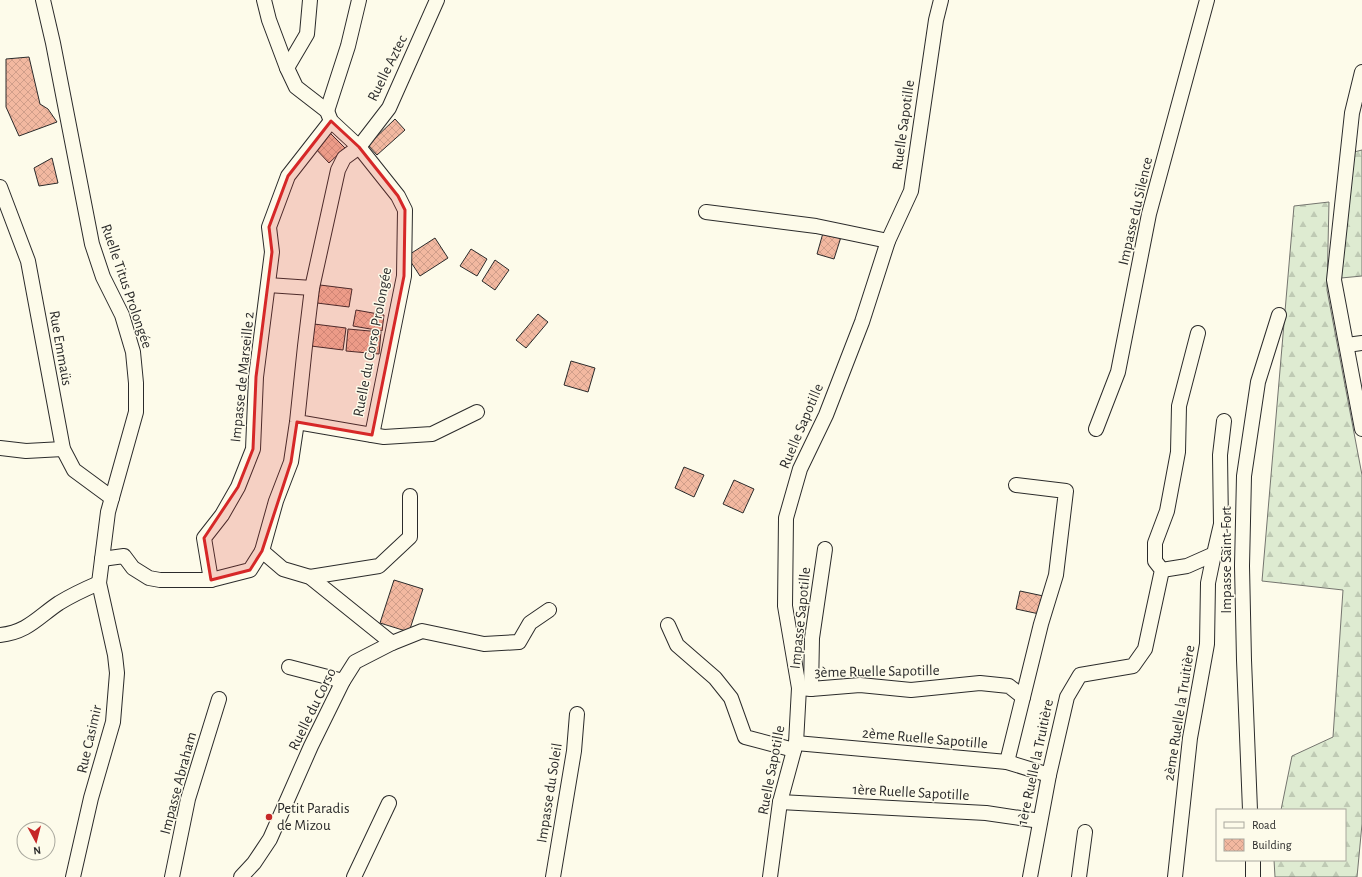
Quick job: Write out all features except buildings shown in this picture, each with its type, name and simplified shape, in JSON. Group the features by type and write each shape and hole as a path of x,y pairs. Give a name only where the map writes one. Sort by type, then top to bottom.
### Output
{"street":[{"name":"Ruelle Titus Prolongée","path":"43,0 53,43 92,244 103,277 122,315 133,352 136,383 136,412 108,512 99,583"},
{"name":"Ruelle du Corso Prolongée","path":"264,0 269,20 287,68 296,87 329,116 359,146 398,196 405,210 404,276 372,435 297,422"},
{"path":"287,68 307,34 310,0"},
{"path":"329,116 359,0"},
{"name":"Ruelle Aztec","path":"359,146 389,108 437,0"},
{"name":"Ruelle Sapotille","path":"770,877 780,802 795,747 805,689 785,606 786,518 800,468 826,415 862,322 888,241 911,191 936,20 941,0"},
{"name":"Impasse du Silence","path":"1096,429 1118,372 1149,214 1207,0"},
{"path":"1362,72 1334,280 1362,428"},
{"name":"Impasse de Marseille 2","path":"211,580 204,538 222,515 238,486 252,449 256,377 272,252 269,227 288,176 329,116"},
{"path":"102,559 124,556 132,568 160,585 211,580 250,570 262,551 276,502 291,462 312,288 338,170 344,158 359,146"},
{"name":"Rue Emmaüs","path":"0,187 28,260 63,449 74,470 112,498"},
{"path":"706,212 816,226 888,241"},
{"path":"268,285 312,288"},
{"name":"Impasse Saint-Fort","path":"1250,809 1242,597 1244,476 1258,382 1279,315"},
{"path":"1198,333 1179,406 1178,452 1167,511 1155,543 1155,561 1162,570 1187,566 1214,554"},
{"path":"1347,345 1362,343"},
{"path":"372,435 384,437 432,434 477,412"},
{"name":"2ème Ruelle la Truitière","path":"1175,877 1190,738 1207,644 1208,583 1221,524 1220,455 1224,420"},
{"path":"0,448 26,451 63,449"},
{"path":"1007,762 1056,575 1066,491 1016,486"},
{"path":"310,577 379,566 410,537 410,496"},
{"name":"Impasse Sapotille","path":"805,689 825,549"},
{"path":"262,551 283,569 310,577 392,643"},
{"name":"1ère Ruelle la Truitière","path":"1030,877 1048,775 1067,697 1080,675 1133,666 1145,649 1162,570"},
{"path":"0,635 9,634 25,628 38,620 59,603 99,583"},
{"name":"Rue Casimir","path":"73,877 91,798 113,722 117,673 115,655 99,583"},
{"name":"Ruelle du Corso","path":"241,877 254,863 270,839 343,681 355,662 392,643 422,631 484,644 519,642 530,623 549,610"},
{"name":"2ème Ruelle Sapotille","path":"668,625 677,645 715,678 731,698 745,737 795,747 1007,762 1048,775"},
{"path":"289,667 343,681"},
{"name":"3ème Ruelle Sapotille","path":"805,689 860,685 911,690 980,682 1009,686 1024,697"},
{"name":"Impasse Abraham","path":"172,877 188,799 219,699"},
{"name":"Impasse du Soleil","path":"553,877 574,751 577,714"},
{"name":"1ère Ruelle Sapotille","path":"780,802 986,813 1040,821"},
{"path":"354,877 389,803"},
{"path":"1079,877 1084,832"},
{"path":"1253,861 1254,877"}],"highlighted area":[{"path":"331,121 359,147 398,196 405,210 404,276 372,435 297,422 291,462 262,551 250,570 211,580 204,538 238,487 253,449 256,377 272,252 269,227 288,176"}],"green space":[{"path":"1362,150 1362,276 1341,278 1354,152"},
{"path":"1329,202 1327,290 1362,475 1362,824 1357,877 1275,877 1274,861 1346,861 1346,809 1281,809 1292,756 1333,737 1343,590 1262,581 1294,206"}],"place":[{"name":"Petit Paradis de Mizou","path":"269,817"}]}
